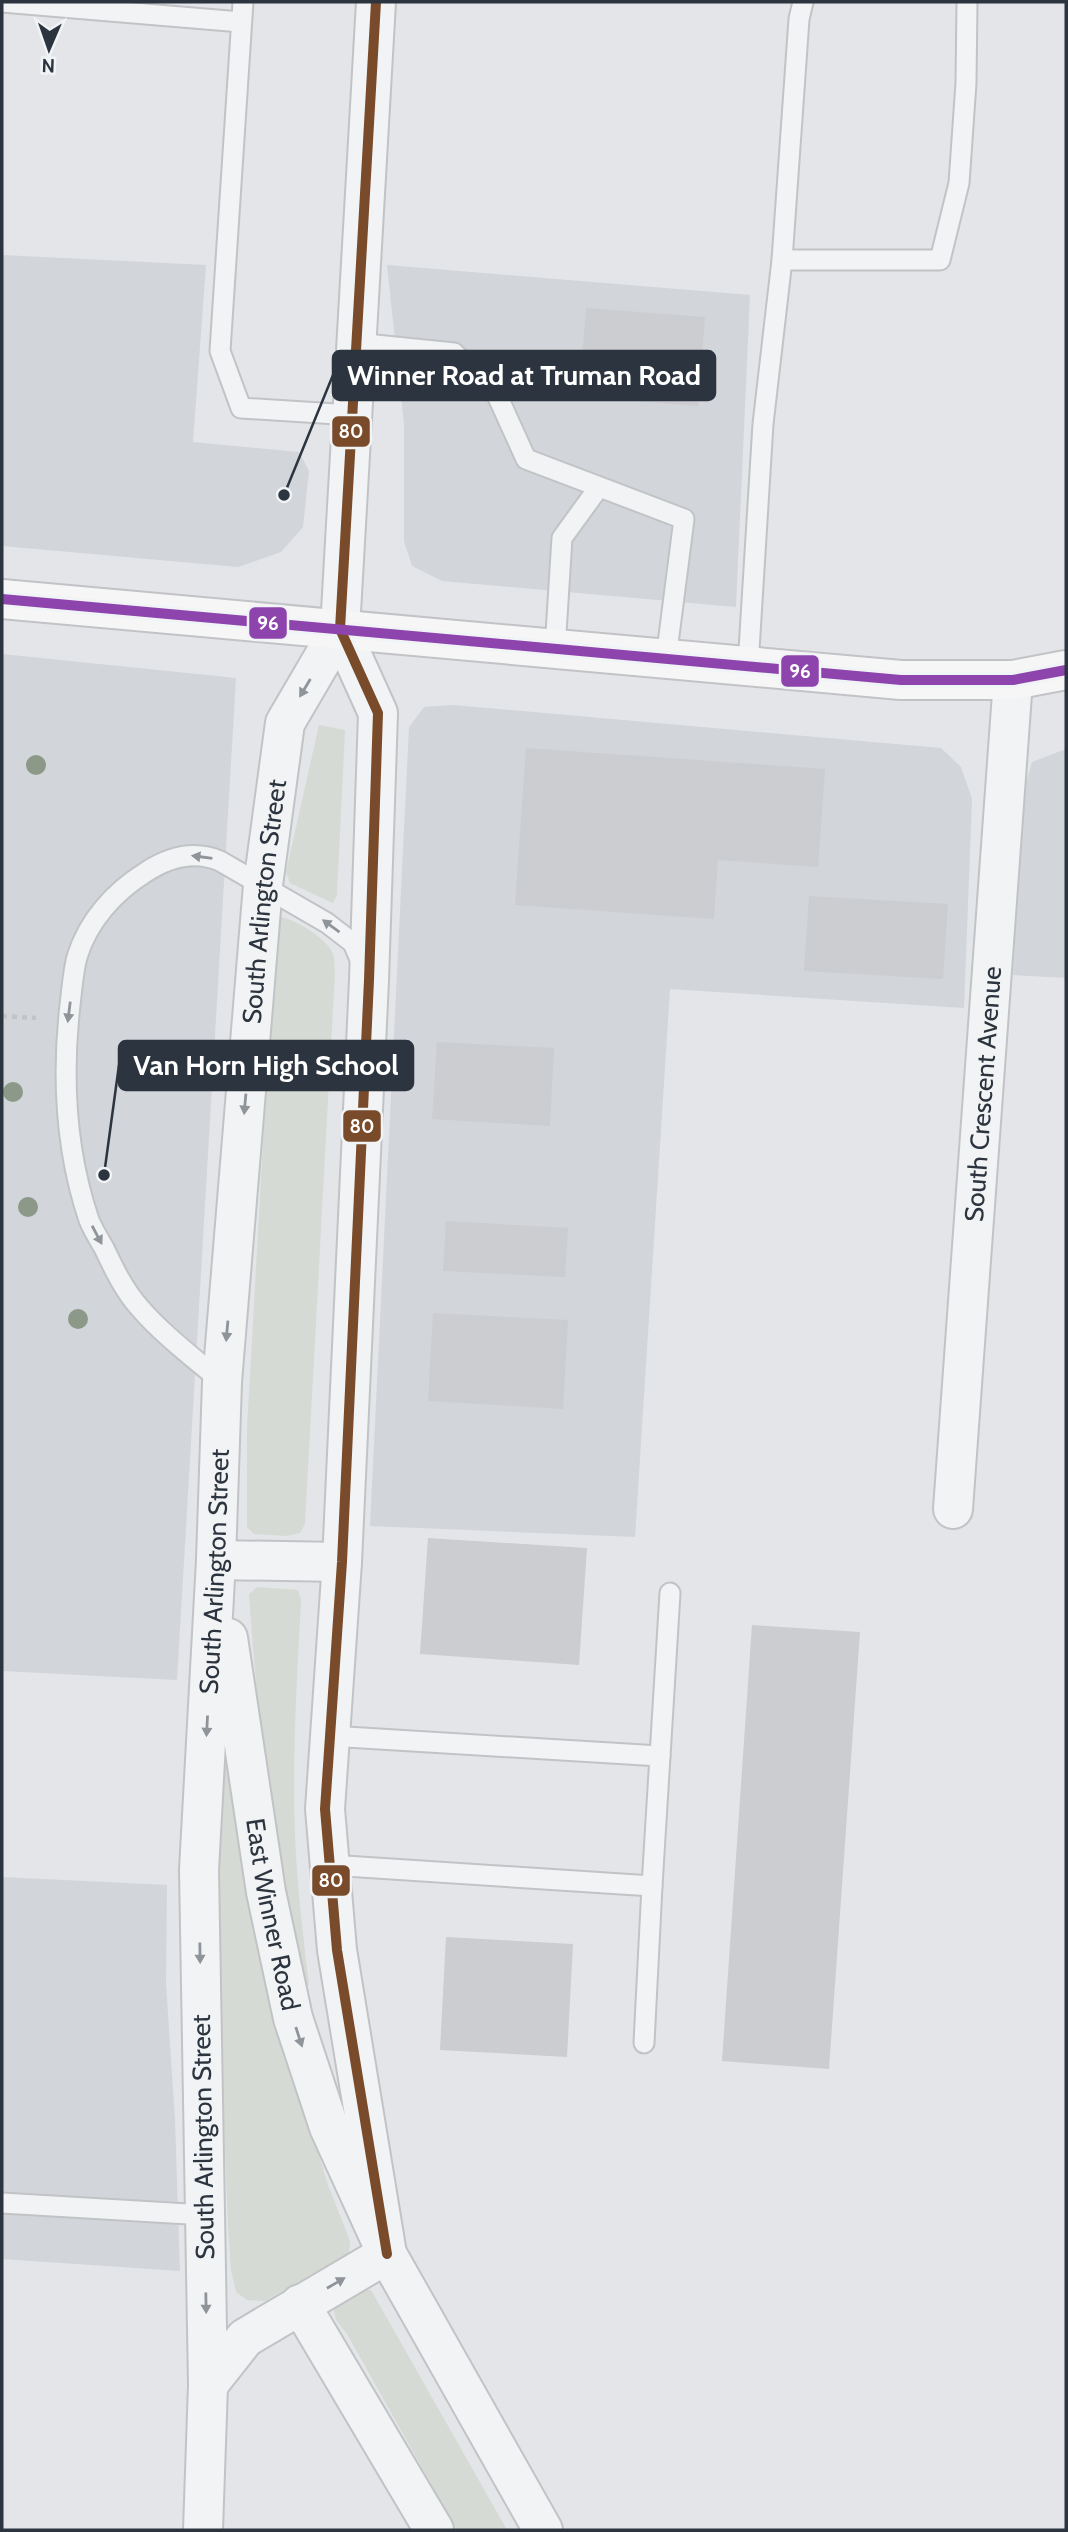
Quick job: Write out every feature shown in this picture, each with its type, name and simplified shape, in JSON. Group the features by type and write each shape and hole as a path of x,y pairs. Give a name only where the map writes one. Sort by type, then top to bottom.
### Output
{"main road":[{"path":"2,599 901,680 1013,680 1066,670"}],"street":[{"name":"East Winner Road","path":"376,2 340,629 378,713 369,980 342,1562 325,1809 337,1950 387,2254"},
{"name":"South Arlington Street","path":"203,2530 208,2385 199,1870 216,1560 222,1382 263,885 285,723 340,629"},
{"name":"South Crescent Avenue","path":"953,1509 1013,680"},
{"name":"East Winner Road","path":"216,1560 266,1892 293,2018 329,2127 387,2254 543,2530"},
{"path":"216,1560 342,1562"},
{"path":"208,2385 245,2338 387,2254"},
{"path":"300,2304 434,2530"}],"lane":[{"path":"2,2 241,22"},
{"path":"243,2 220,351 241,408 352,415"},
{"path":"748,666 763,424 782,260 799,19 803,2"},
{"path":"782,260 940,260 959,183 967,2"},
{"path":"356,343 454,353 497,395 526,459 684,519 666,659"},
{"path":"555,649 562,538 599,487"},
{"path":"222,1382 156,1325 138,1305 117,1276 90,1222 71,1145 66,1095 68,1025 78,957 96,920 110,900 130,882 175,858 207,855 327,923 353,943 369,980"},
{"path":"644,2043 670,1593"},
{"path":"330,1736 660,1756"},
{"path":"330,1865 652,1885"},
{"path":"2,2203 205,2215"}],"path":[{"path":"2,1016 40,1018"}],"shaded area":[{"path":"2,255 206,265 193,442 299,452 309,471 303,527 281,552 238,567 2,546"},
{"path":"387,265 750,295 736,607 442,581 412,566 404,541 404,424"},
{"path":"2,654 236,678 177,1680 2,1671"},
{"path":"453,705 941,748 961,767 972,799 964,1008 670,989 635,1537 370,1526 409,727 424,707"},
{"path":"319,725 345,730 337,895 333,903 290,883 286,872"},
{"path":"1066,749 1066,978 1013,975 1023,793 1032,762"},
{"path":"280,917 302,926 325,942 333,954 335,971 305,1524 300,1533 286,1536 254,1534 247,1527 247,1428 275,930"},
{"path":"257,1587 298,1590 301,1600 294,1777 297,1873 309,1985 302,1988 283,1891 262,1743 249,1594"},
{"path":"228,1697 310,2125 328,2185 350,2241 349,2253 265,2301 247,2300 236,2292 231,2270 228,2226 215,1893"},
{"path":"2,1877 167,1885 166,1983 175,2120 180,2271 2,2259"},
{"path":"360,2289 371,2290 507,2530 457,2530 347,2334 336,2320 333,2307"}],"building":[{"path":"586,308 705,317 698,406 579,397"},
{"path":"526,748 825,769 818,867 718,860 714,919 515,905"},
{"path":"809,896 948,904 943,979 804,971"},
{"path":"437,1042 554,1048 550,1126 432,1119"},
{"path":"446,1221 568,1228 565,1277 443,1271"},
{"path":"433,1313 568,1320 563,1409 428,1401"},
{"path":"428,1538 587,1548 579,1665 420,1654"},
{"path":"752,1625 860,1632 829,2069 722,2061"},
{"path":"446,1937 573,1944 567,2057 440,2050"}],"transit line":[{"name":"80","path":"376,2 340,629 378,713 369,980 342,1562 325,1809 337,1950 387,2254"},
{"name":"96","path":"2,599 901,680 1013,680 1066,670"}],"place":[{"name":"Winner Road at Truman Road","path":"284,495"},
{"name":"Van Horn High School","path":"104,1175"}]}
